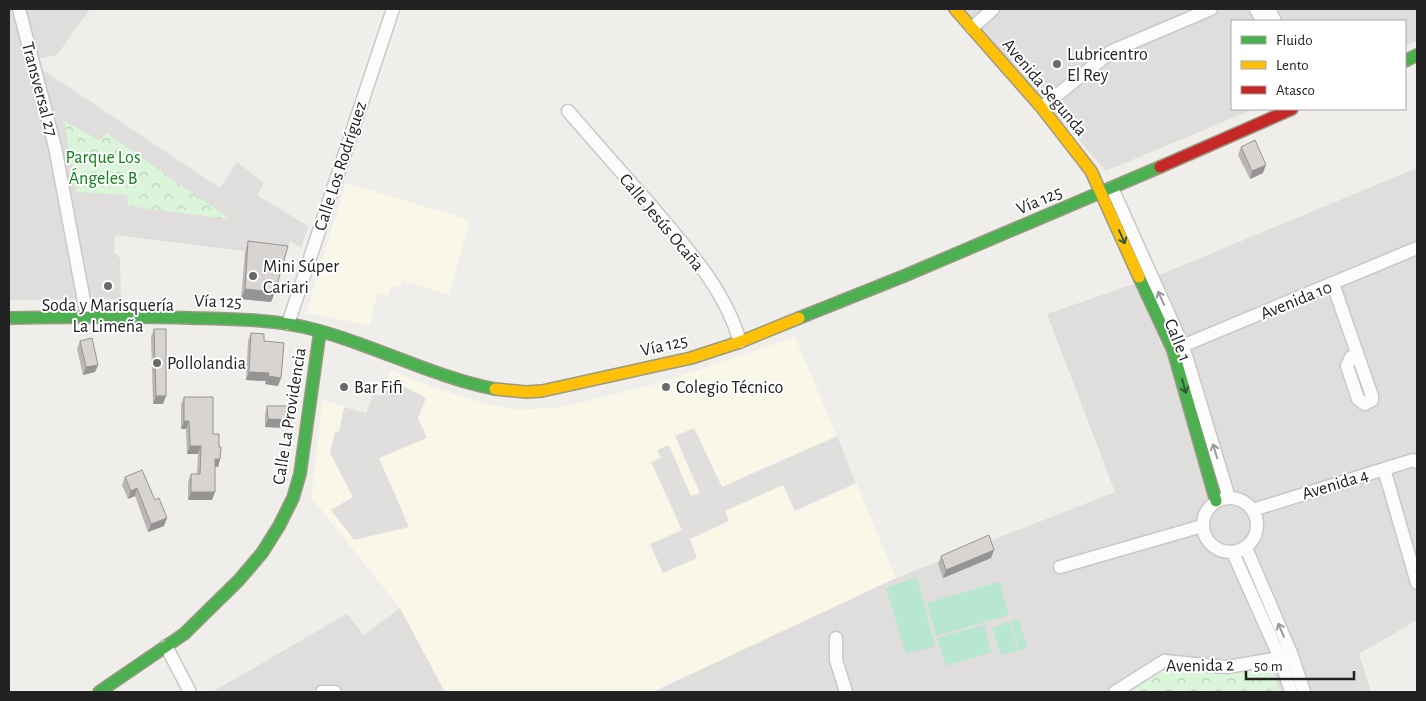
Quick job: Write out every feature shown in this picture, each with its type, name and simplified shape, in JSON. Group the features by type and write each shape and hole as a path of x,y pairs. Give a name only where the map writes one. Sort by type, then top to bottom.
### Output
{"main road":[{"name":"Avenida Segunda","path":"955,9 1042,107 1107,190"},
{"name":"Vía 125","path":"9,318 87,317 260,320 288,324 337,336 447,376 499,390 524,393 542,391 691,358 740,342 904,276 1290,110"},
{"name":"Calle La Providencia","path":"99,692 184,634 239,580 262,552 279,526 293,498 300,474 320,332"},
{"name":"Calle 1","path":"1178,348 1216,501"}],"street":[{"name":"Transversal 27","path":"19,9 55,147 87,317"},
{"name":"Calle Los Rodríguez","path":"288,324 393,9"},
{"path":"972,28 993,9"},
{"path":"1042,107 1112,51 1212,9"},
{"name":"Calle Jesús Ocaña","path":"568,111 696,259 728,310 735,324 740,342"},
{"name":"Calle 1","path":"1107,190 1178,348 1229,498"},
{"name":"Avenida 10","path":"1178,348 1417,248"},
{"path":"1333,284 1357,354"},
{"name":"Avenida 4","path":"1253,510 1413,460 1417,462"},
{"path":"1384,469 1417,583"},
{"path":"1229,498 1242,501 1253,510 1257,526 1256,535 1246,548 1233,553 1216,549 1209,543 1204,535 1202,526 1205,511 1216,501 1229,498"},
{"path":"1060,567 1202,526"},
{"path":"1246,548 1285,655 1291,692"},
{"path":"1233,553 1304,692"},
{"path":"836,638 836,660 846,692"},
{"path":"166,646 190,692"},
{"name":"Avenida 2","path":"1115,692 1164,661 1227,667 1285,655"},
{"path":"322,692 335,692"}],"shaded area":[{"path":"9,9 90,9 57,55 40,58 42,71 45,71 220,188 237,162 264,183 257,195 308,226 301,248 290,241 285,256 115,235 114,253 120,258 121,299 9,300"},
{"path":"964,9 1417,9 1417,41 1406,46 1406,20 1231,20 1231,110 1252,110 1106,171"},
{"path":"1417,168 1417,620 1359,654 1371,692 653,692 896,578 1115,492 1047,314 1157,276"},
{"path":"346,183 470,220 449,295 402,280 399,288 391,285 388,296 377,293 370,325 306,313"},
{"path":"795,337 896,578 652,692 445,692 400,608 311,497 323,400 365,413 373,394 380,396 391,370 435,388 485,404 519,410 562,407 656,384"},
{"path":"388,378 426,398 418,418 427,438 379,458 409,527 354,540 331,510 353,497 330,453 335,431 339,432 344,407 366,413 373,394 380,396"},
{"path":"694,428 722,487 837,436 856,483 795,511 783,485 725,511 729,521 690,539 697,558 663,573 650,544 682,530 651,462 661,458 657,450 669,445 691,496 700,493 675,436"},
{"path":"400,608 445,692 212,692 347,614 364,635"}],"green space":[{"name":"Parque Los Ángeles B","path":"64,121 99,140 107,133 230,219 128,206 127,195 77,192"},
{"path":"917,577 935,646 906,654 886,588"},
{"path":"999,582 1009,615 936,636 927,603"},
{"path":"1018,619 1028,648 1020,650 1010,622"},
{"path":"1009,622 1018,650 1001,655 992,628 1001,625 1004,635 1001,624"},
{"path":"984,625 991,652 946,666 937,638"},
{"path":"1271,666 1280,692 1128,692 1165,668 1219,674"}],"building":[{"path":"1255,140 1266,165 1252,171 1241,147"},
{"path":"248,241 288,246 275,292 245,289"},
{"path":"154,329 166,329 166,396 156,396"},
{"path":"251,333 264,334 264,341 284,343 281,378 268,376 269,373 249,372"},
{"path":"92,338 98,365 86,367 80,341"},
{"path":"184,397 213,397 213,434 219,434 219,447 221,447 220,459 215,459 215,492 191,492 191,474 200,474 201,446 190,446 189,421 184,421"},
{"path":"267,406 292,406 292,420 268,419"},
{"path":"142,470 155,500 159,498 167,518 151,524 137,488 131,491 125,477"},
{"path":"989,535 994,550 946,570 941,556"}],"traffic: fast":[{"path":"1406,60 1417,55"},
{"path":"799,318 904,276 1160,167"},
{"path":"1139,277 1173,350 1216,501"},
{"path":"9,318 168,317 248,320 290,324 328,333 446,376 495,389"},
{"path":"99,692 184,634 239,580 262,553 279,526 293,498 300,474 320,331"}],"traffic: slow":[{"path":"955,9 1042,108 1091,171 1139,277"},
{"path":"495,389 526,392 542,391 691,358 740,342 799,318"}],"traffic: jam":[{"path":"1160,167 1290,110"}],"place":[{"name":"Lubricentro El Rey","path":"1057,64"},
{"name":"Mini Súper Cariari","path":"253,276"},
{"name":"Soda y Marisquería La Limeña","path":"108,286"},
{"name":"Pollolandia","path":"157,363"},
{"name":"Bar Fifi","path":"344,387"},
{"name":"Colegio Técnico","path":"666,387"}]}
